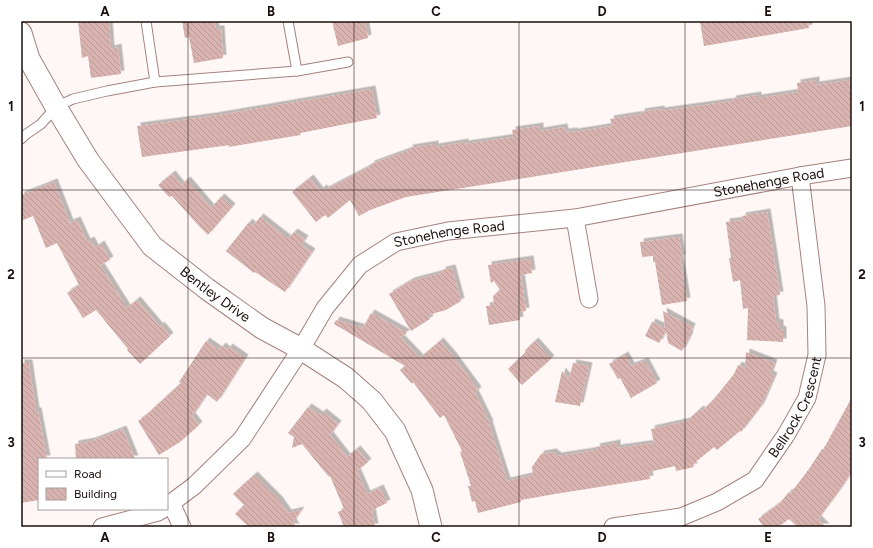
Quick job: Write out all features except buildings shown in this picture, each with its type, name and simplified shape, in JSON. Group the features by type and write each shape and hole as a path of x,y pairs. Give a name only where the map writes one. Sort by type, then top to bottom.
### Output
{"street":[{"name":"Bentley Drive","path":"21,33 29,59 88,160 152,246 207,289 262,328 301,349 346,378 372,401 396,431 422,490 431,527"},
{"name":"Stonehenge Road","path":"168,505 194,486 242,439 301,349 325,308 360,265 396,242 448,231 575,218 800,176 852,168"},
{"name":"Bellrock Crescent","path":"613,527 681,517 717,502 755,480 786,435 807,398 817,355 816,306 800,176"},
{"path":"575,218 589,299"},
{"path":"168,507 182,527"},
{"name":"Stonehenge Road","path":"102,527 161,510"}],"lane":[{"path":"146,21 155,82"},
{"path":"288,21 296,71"},
{"path":"22,134 41,124 56,107 73,99 155,82 296,71 348,62"}]}
